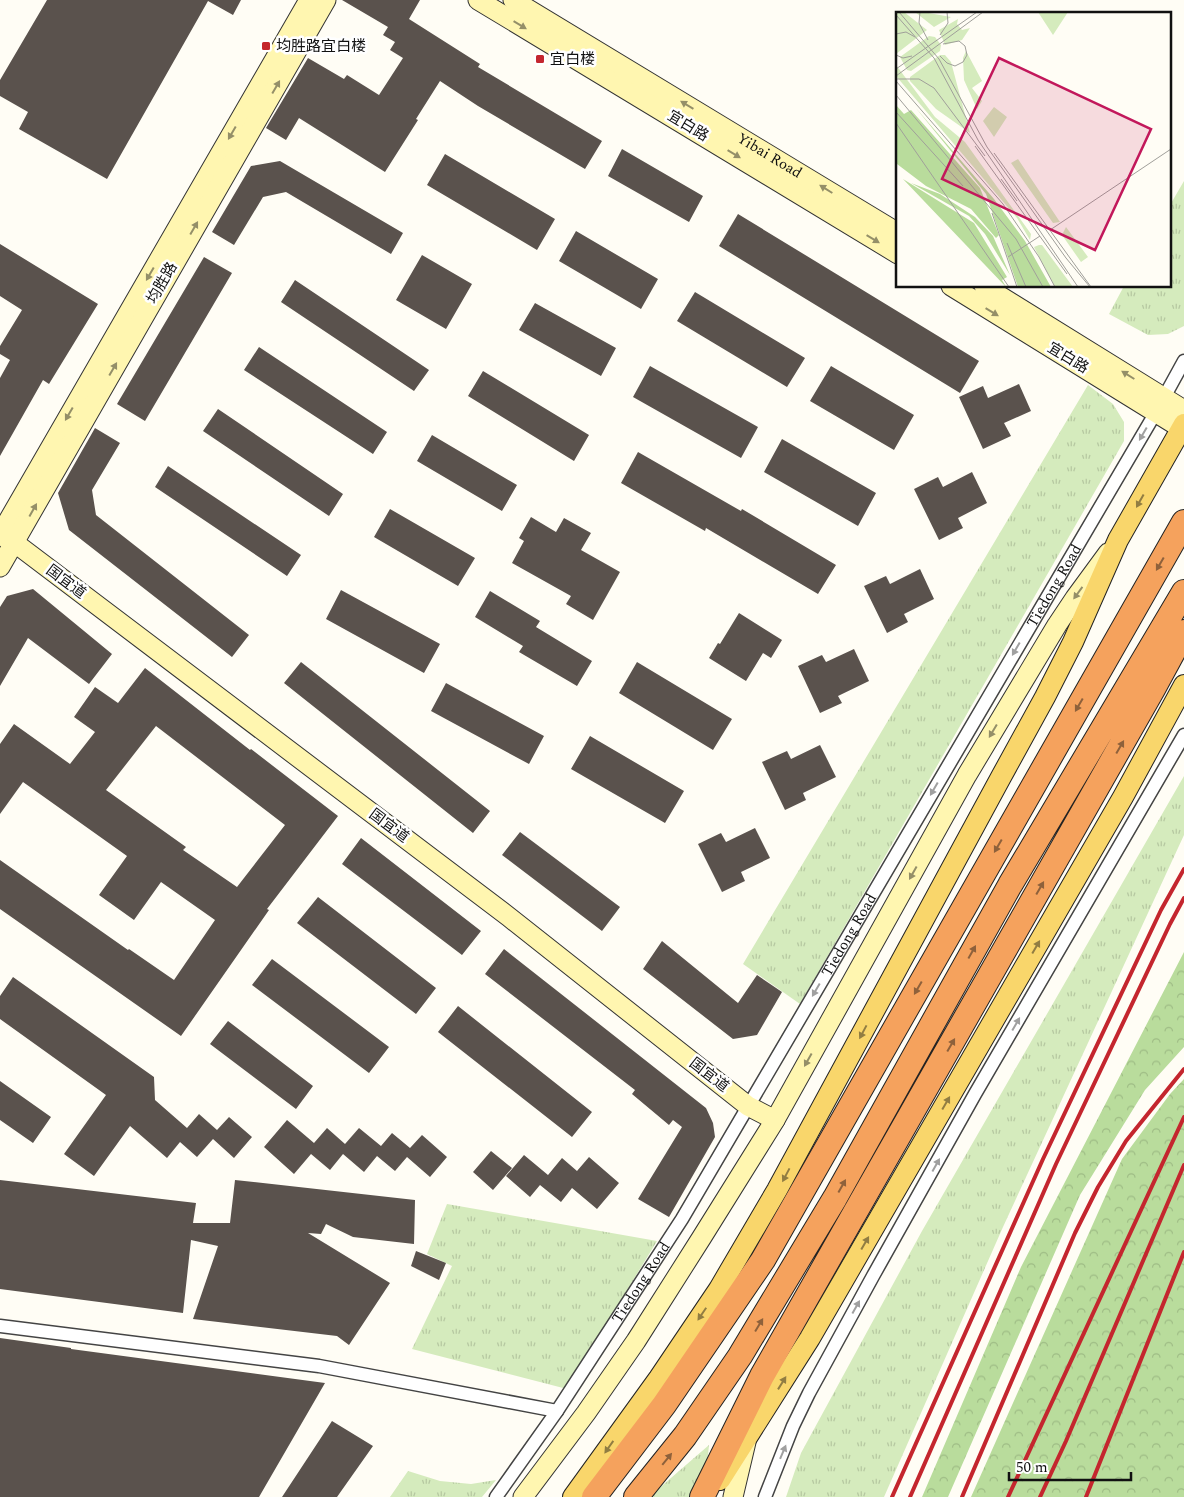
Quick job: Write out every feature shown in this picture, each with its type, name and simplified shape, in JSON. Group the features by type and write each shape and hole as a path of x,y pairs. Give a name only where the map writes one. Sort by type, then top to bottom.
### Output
{"highway":[{"path":"594,1497 664,1406 762,1260 1184,522"},
{"path":"636,1497 685,1436 740,1356 835,1198 1019,869 1184,592"},
{"path":"702,1497 762,1376 1149,697 1184,632"}],"main road":[{"name":"Tiedong Road","path":"1118,540 1183,423"},
{"path":"573,1497 719,1289 777,1190 1074,642 1118,540"},
{"path":"709,1497 747,1440 824,1313 1113,814 1184,685"}],"street":[{"name":"均胜路","path":"0,567 4,537 309,0"},
{"name":"均胜路","path":"4,537 88,413 326,0"},
{"name":"宜白路","path":"478,0 896,253"},
{"name":"Yibai Road","path":"513,0 896,232"},
{"name":"宜白路","path":"955,288 1160,405 1183,423"},
{"path":"987,288 1160,405"},
{"name":"Tiedong Road","path":"496,1497 557,1411 682,1219 1160,405 1184,361"},
{"name":"国宜道","path":"4,537 509,918 748,1106 775,1120"},
{"name":"Tiedong Road","path":"523,1497 586,1413 636,1341 775,1120 967,775 1057,624 1074,598 1118,540"},
{"path":"765,1497 793,1426 851,1316 980,1086 1184,736"},
{"path":"0,1326 319,1366 557,1411"},
{"path":"733,1497 762,1376"}],"green space":[{"path":"1184,181 1184,326 1168,334 1148,335 1109,314 1123,288 1172,288 1172,202"},
{"path":"1088,385 1113,404 1124,422 1124,441 800,1004 743,964"},
{"path":"1184,776 1184,835 1003,1227 884,1497 786,1497 801,1453 922,1231"},
{"path":"1184,952 1184,1047 1145,1090 1080,1195 948,1497 922,1497 1021,1267"},
{"path":"1184,1079 1184,1497 971,1497 1122,1159 1170,1094"},
{"path":"447,1204 657,1241 567,1389 412,1349 452,1266 427,1254"},
{"path":"709,1445 704,1497 649,1497"},
{"path":"408,1471 440,1481 471,1484 496,1480 482,1497 390,1497"}],"building":[{"path":"47,0 241,0 233,15 208,1 107,179 19,129 28,112 0,96 0,80"},
{"path":"342,0 420,0 409,19 480,64 478,67 602,141 585,169 478,106 440,81 385,172 299,118 286,140 266,128 308,58 344,79 347,75 379,95 403,58 390,50 395,42 383,35 388,27"},
{"path":"622,149 703,196 689,222 608,176"},
{"path":"445,154 555,219 537,250 427,185"},
{"path":"280,161 403,233 391,254 286,192 263,197 234,245 212,232 251,166"},
{"path":"738,214 979,361 960,393 719,246"},
{"path":"576,231 658,279 641,309 559,261"},
{"path":"0,244 98,304 49,384 43,380 0,456 0,378 10,360 0,354 0,346 22,310 0,296"},
{"path":"422,255 472,284 446,329 396,300"},
{"path":"204,257 232,273 145,421 117,404"},
{"path":"295,280 429,370 414,391 281,302"},
{"path":"695,292 805,358 787,387 677,321"},
{"path":"535,303 616,348 601,376 519,330"},
{"path":"259,347 387,432 373,454 244,370"},
{"path":"650,366 758,427 741,458 633,397"},
{"path":"831,366 914,415 894,450 810,401"},
{"path":"483,371 589,435 574,461 468,396"},
{"path":"1019,384 1031,411 1004,423 1011,436 983,449 959,397 983,386 988,398"},
{"path":"218,409 343,494 329,516 203,431"},
{"path":"95,428 120,443 92,490 96,515 249,635 232,657 69,530 58,493"},
{"path":"432,435 517,485 502,511 417,461"},
{"path":"782,439 876,493 858,526 764,472"},
{"path":"638,452 741,511 742,509 836,565 818,594 706,528 705,531 621,483"},
{"path":"168,466 301,555 287,576 155,487"},
{"path":"972,472 987,503 958,518 963,528 939,540 914,489 938,477 943,487"},
{"path":"390,509 475,558 458,586 374,537"},
{"path":"531,517 556,532 564,518 591,533 581,550 620,572 593,620 566,604 571,596 512,563 524,541 519,538"},
{"path":"920,569 934,599 904,614 908,622 887,633 864,586 886,576 890,584"},
{"path":"33,589 112,654 89,684 28,638 0,686 0,607 7,596"},
{"path":"341,590 440,644 424,673 326,619"},
{"path":"490,591 540,621 536,627 592,661 577,686 519,652 523,646 475,617"},
{"path":"739,613 782,640 771,658 763,653 746,681 709,658"},
{"path":"854,649 869,681 838,696 842,703 820,713 798,666 822,655 826,662"},
{"path":"301,662 490,811 473,833 284,683"},
{"path":"637,662 732,719 713,750 619,693"},
{"path":"145,668 338,816 267,909 269,910 181,1036 0,909 0,860 174,980 215,920 161,882 134,920 99,895 127,856 23,782 0,814 0,744 14,724 70,764 95,732 74,717 95,687 118,703","holes":["156,726 285,825 237,887 183,850 186,847 106,790"]},
{"path":"446,683 544,736 529,764 431,711"},
{"path":"590,736 684,791 665,823 571,769"},
{"path":"820,745 836,777 803,793 806,800 785,810 762,762 787,751 791,759"},
{"path":"755,828 770,858 741,872 745,881 722,892 698,844 721,833 726,842"},
{"path":"520,832 620,907 602,931 502,855"},
{"path":"361,838 481,931 462,955 342,864"},
{"path":"318,897 436,988 416,1014 297,923"},
{"path":"662,941 738,1003 757,975 782,992 757,1035 733,1039 643,969"},
{"path":"504,949 706,1108 713,1123 715,1137 669,1217 638,1199 682,1127 673,1120 669,1125 632,1094 635,1090 485,974"},
{"path":"272,959 389,1047 369,1073 252,985"},
{"path":"13,977 154,1077 155,1100 187,1128 199,1114 217,1130 229,1117 252,1137 234,1158 213,1139 197,1157 180,1142 167,1158 130,1126 94,1176 64,1154 106,1095 0,1019 0,996"},
{"path":"458,1006 592,1112 572,1137 438,1032"},
{"path":"228,1021 313,1086 296,1109 210,1044"},
{"path":"0,1081 51,1117 33,1143 0,1120"},
{"path":"287,1120 314,1143 327,1128 345,1144 359,1128 381,1146 392,1133 410,1148 422,1135 447,1157 430,1177 407,1157 395,1171 377,1156 364,1172 343,1154 330,1170 311,1154 294,1174 264,1147"},
{"path":"491,1151 512,1168 493,1190 473,1172"},
{"path":"524,1155 548,1175 562,1158 577,1171 589,1157 619,1183 597,1209 572,1188 561,1202 540,1185 530,1197 506,1176"},
{"path":"0,1180 196,1203 193,1223 230,1223 235,1180 415,1200 414,1244 353,1237 326,1224 321,1234 308,1233 390,1283 349,1345 337,1336 193,1319 218,1246 191,1240 183,1313 0,1289"},
{"path":"416,1251 446,1263 439,1280 411,1266"},
{"path":"0,1338 325,1383 259,1497 0,1497"},
{"path":"332,1421 373,1446 337,1497 282,1497"}],"railway":[{"path":"892,1497 1043,1159 1161,910 1184,869"},
{"path":"910,1497 1056,1164 1184,898"},
{"path":"962,1497 1075,1233 1098,1187 1126,1141 1184,1069"},
{"path":"1008,1497 1184,1117"},
{"path":"1040,1497 1066,1441 1184,1165"},
{"path":"1086,1497 1184,1252"}],"place":[{"name":"均胜路宜白楼","path":"266,46"},
{"name":"宜白楼","path":"540,59"}]}
